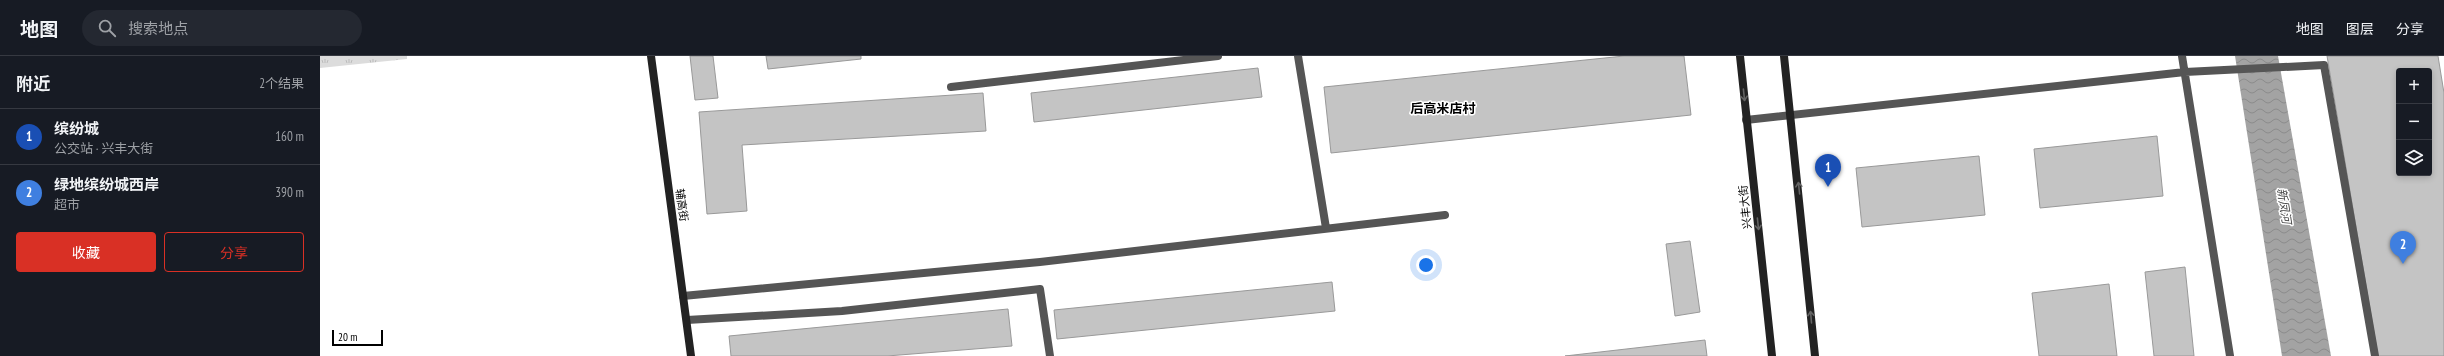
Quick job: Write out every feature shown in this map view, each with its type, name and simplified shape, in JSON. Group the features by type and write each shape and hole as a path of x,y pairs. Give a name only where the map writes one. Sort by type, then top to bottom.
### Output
{"main road":[{"name":"辅高街","path":"651,56 691,356"},
{"name":"兴丰大街","path":"1740,56 1772,356"},
{"path":"1784,56 1815,356"}],"street":[{"path":"952,87 1218,56"},
{"path":"1298,56 1326,228"},
{"path":"2182,56 2230,356"},
{"path":"1746,120 1791,117 2185,72 2324,65 2374,356"},
{"path":"683,296 1040,262 1445,215"},
{"path":"687,320 842,311 1040,289 1050,356"}],"green space":[{"path":"320,56 407,56 407,59 320,68"}],"water":[{"name":"新凤河","path":"2235,56 2278,56 2331,356 2282,356"}],"building":[{"path":"690,56 713,56 718,98 695,100"},
{"path":"766,56 861,56 861,59 768,69"},
{"path":"1624,56 1684,56 1691,115 1331,153 1324,87"},
{"path":"2327,56 2438,56 2444,93 2444,356 2378,356"},
{"path":"1258,68 1262,97 1034,122 1031,93"},
{"path":"983,93 986,131 742,145 747,211 707,214 699,112"},
{"path":"2157,136 2163,196 2040,208 2034,149"},
{"path":"1979,156 1985,215 1862,227 1856,168"},
{"path":"1690,241 1700,312 1675,316 1666,244"},
{"path":"2185,267 2194,356 2154,356 2145,272"},
{"path":"1332,282 1335,311 1057,339 1054,310"},
{"path":"2109,284 2117,356 2039,356 2032,293"},
{"path":"1008,309 1012,346 887,356 731,356 729,336"},
{"path":"1705,340 1707,356 1565,356"}],"place":[{"name":"缤纷城","path":"1828,187"},
{"name":"绿地缤纷城西岸","path":"2403,264"}],"district":[{"name":"后高米店村","path":"1443,108"}]}
